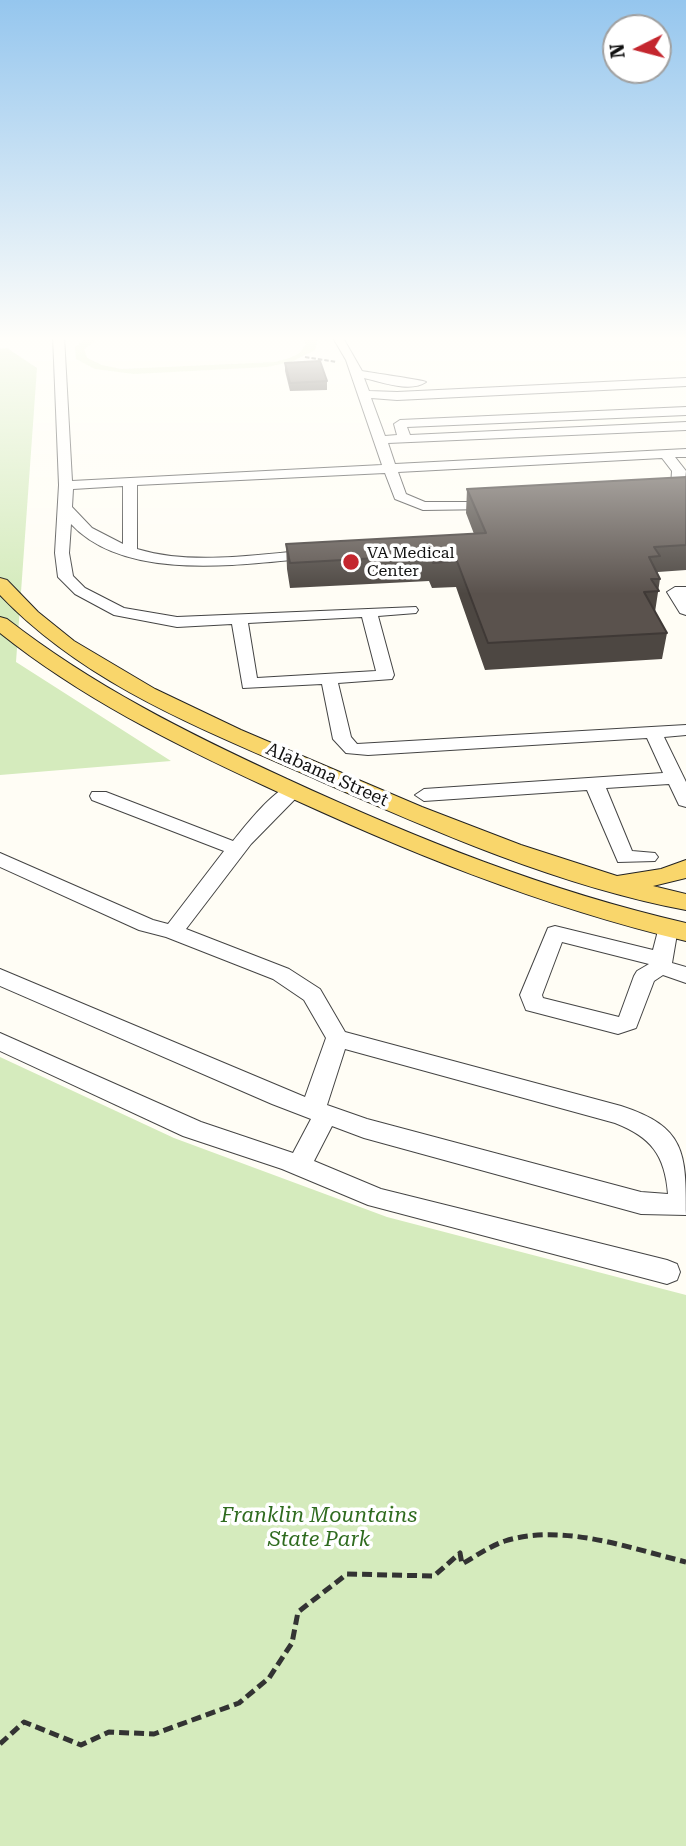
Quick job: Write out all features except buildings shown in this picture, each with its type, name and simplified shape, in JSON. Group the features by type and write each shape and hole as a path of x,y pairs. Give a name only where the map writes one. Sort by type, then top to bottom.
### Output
{"main road":[{"name":"Alabama Street","path":"0,584 46,627 92,661 196,717 461,831 609,882 686,902"},
{"name":"Alabama Street","path":"0,623 54,666 121,706 381,832 489,876 574,903 677,930"},
{"path":"609,882 665,877 686,867"}],"street":[{"path":"63,422 66,485 62,553 66,577 80,591 101,604 146,618 177,622 410,610"},
{"path":"374,422 400,496 423,506 506,504"},
{"path":"441,422 400,424 404,453 686,440"},
{"path":"380,440 686,426"},
{"path":"66,485 686,453"},
{"path":"643,496 657,495 677,488 678,471 667,454"},
{"path":"130,482 130,550"},
{"path":"64,507 90,534 130,550 167,558 194,560 332,553"},
{"path":"681,592 686,610"},
{"path":"239,619 249,684 386,675 369,612"},
{"path":"329,679 342,739 352,749 686,730"},
{"path":"653,732 686,801"},
{"path":"424,795 675,778"},
{"path":"594,783 625,858 648,857"},
{"path":"173,932 237,849 274,806 293,790"},
{"path":"99,796 237,849"},
{"path":"0,859 146,925 173,932 257,964 292,981 312,995 337,1038 319,1112 299,1166"},
{"path":"677,930 661,963 645,976 628,1022 618,1026 534,1004 531,995 555,933 661,963 686,975"},
{"path":"0,977 186,1059 364,1128 641,1203 683,1207 682,1190 666,1147 651,1129 621,1115 337,1038"},
{"path":"0,1041 192,1129 299,1166 377,1198 667,1272"}],"path":[{"path":"0,1744 24,1722 81,1745 108,1732 154,1734 239,1703 269,1678 292,1643 298,1612 347,1574 434,1576 460,1553 462,1564 504,1541 541,1533 613,1545 686,1562"}],"green space":[{"path":"0,422 33,422 16,662 171,761 0,775"},
{"name":"Franklin Mountains State Park","path":"0,1057 174,1138 387,1217 686,1295 686,1846 0,1846"}],"place":[{"name":"VA Medical Center","path":"351,562"}]}
